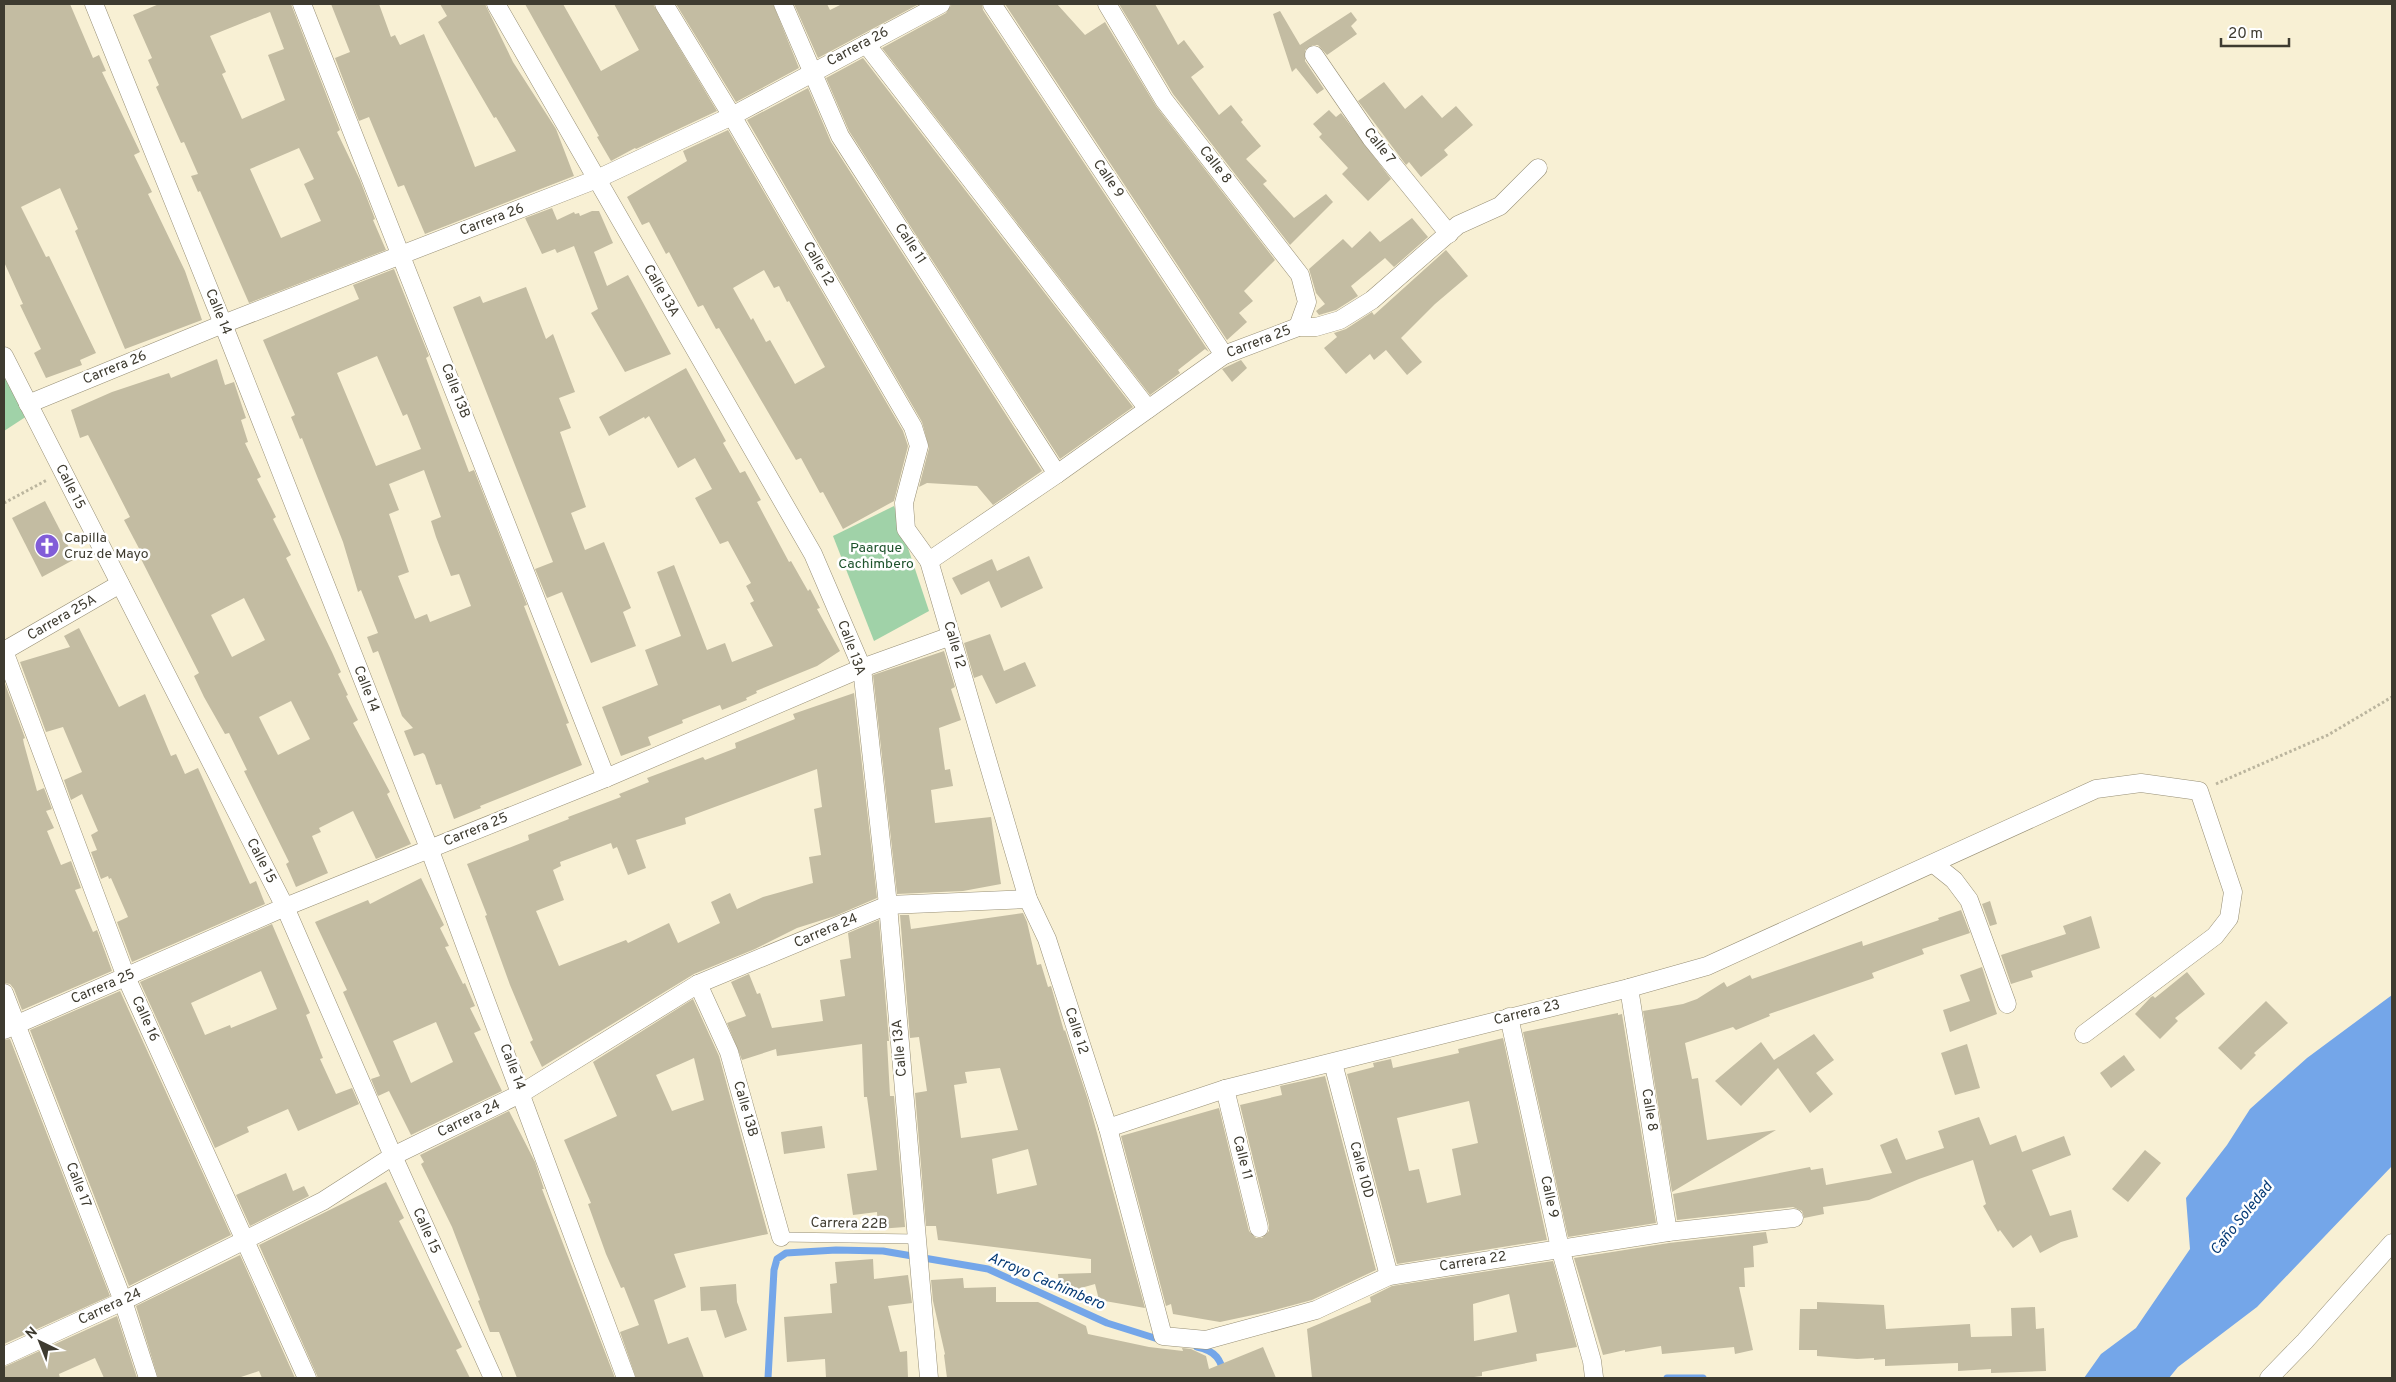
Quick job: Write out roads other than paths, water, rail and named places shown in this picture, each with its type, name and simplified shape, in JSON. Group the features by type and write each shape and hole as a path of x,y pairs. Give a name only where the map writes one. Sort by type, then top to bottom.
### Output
{"street":[{"name":"Calle 14","path":"94,4 223,324 429,848 522,1093 626,1378"},
{"name":"Calle 13B","path":"302,4 606,778"},
{"name":"Calle 13A","path":"496,4 813,554 862,668 888,906 929,1378"},
{"name":"Calle 12","path":"664,4 732,116 913,427 919,446 904,503 906,530 929,561 1028,899 1046,939 1108,1128 1163,1336"},
{"name":"Calle 11","path":"783,4 814,71 840,136 1057,474"},
{"name":"Carrera 26","path":"28,404 223,324 597,179 732,116 941,4"},
{"name":"Calle 9","path":"992,4 1224,355"},
{"name":"Calle 8","path":"1107,4 1164,100 1300,275 1308,302 1298,327"},
{"path":"866,44 1148,409"},
{"name":"Calle 7","path":"1314,55 1371,138 1449,234"},
{"name":"Carrera 25","path":"929,561 1057,474 1224,355 1298,327 1316,327 1340,320 1372,300 1458,225 1500,206 1538,168"},
{"name":"Calle 15","path":"4,356 285,907 392,1156 493,1378"},
{"name":"Carrera 25A","path":"4,651 120,584"},
{"name":"Carrera 25","path":"10,1027 285,907 606,778 862,668 952,636"},
{"name":"Calle 16","path":"4,651 126,977 307,1378"},
{"name":"Carrera 23","path":"1108,1128 1225,1089 1629,988 1707,966 1934,864 2096,788 2141,783 2199,791 2233,892 2229,918 2215,936 2084,1034"},
{"path":"1934,864 1954,880 1969,900 2007,1004"},
{"name":"Carrera 24","path":"4,1356 123,1302 323,1201 392,1156 522,1093 698,984 888,906 1028,899"},
{"name":"Calle 13B","path":"698,984 729,1052 781,1237"},
{"name":"Calle 8","path":"1629,988 1668,1232"},
{"name":"Calle 17","path":"4,993 10,1027 123,1302 148,1378"},
{"name":"Calle 9","path":"1509,1017 1560,1248 1592,1361 1594,1377"},
{"name":"Calle 10D","path":"1333,1063 1389,1276"},
{"name":"Calle 11","path":"1225,1089 1258,1228"},
{"name":"Carrera 22","path":"1163,1336 1206,1340 1316,1310 1389,1276 1668,1232 1794,1218"},
{"path":"2268,1378 2305,1341 2392,1243"}],"lane":[{"name":"Carrera 22B","path":"781,1237 917,1240"}],"water":[{"name":"Caño Soledad","path":"2392,995 2392,1166 2257,1307 2178,1367 2169,1378 2084,1378 2101,1354 2136,1328 2190,1249 2186,1198 2227,1145 2250,1109 2307,1058"}],"waterway":[{"name":"Arroyo Cachimbero","path":"768,1378 774,1270 777,1259 786,1253 836,1250 883,1251 988,1269 1107,1323 1161,1340"},
{"name":"Arroyo Cachimbero","path":"1197,1347 1209,1351 1217,1357 1225,1378"},
{"name":"Arroyo Cachimbero","path":"1667,1378 1703,1378"}],"place":[{"name":"Capilla Cruz de Mayo","path":"47,546"}],"park label":[{"name":"Paarque Cachimbero","path":"876,556"}]}
